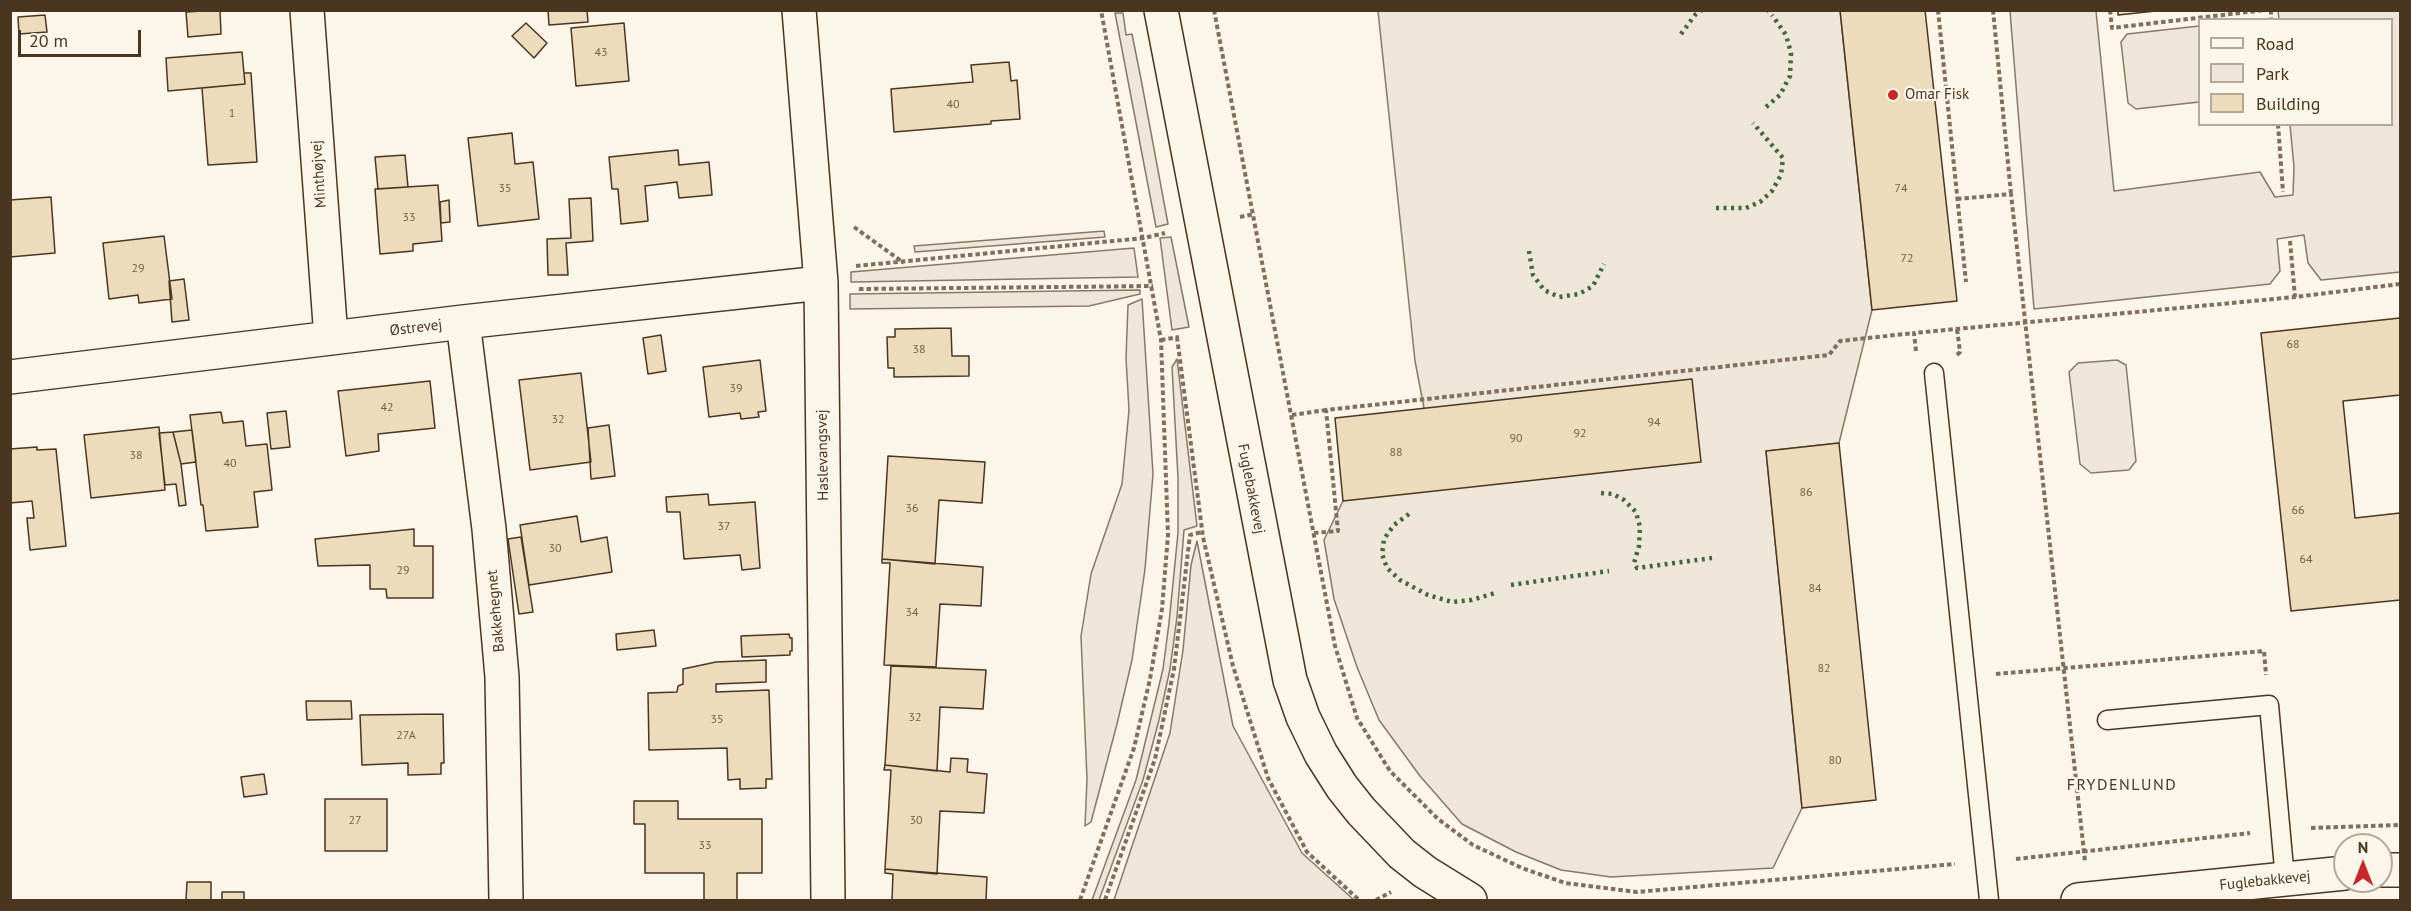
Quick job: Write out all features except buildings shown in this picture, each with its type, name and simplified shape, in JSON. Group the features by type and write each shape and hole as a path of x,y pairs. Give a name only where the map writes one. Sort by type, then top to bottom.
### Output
{"street":[{"name":"Minthøjvej","path":"307,10 331,338"},
{"name":"Haslevangsvej","path":"799,10 821,276 828,900"},
{"name":"Fuglebakkevej","path":"1161,10 1290,680 1303,717 1321,754 1361,811 1402,854 1425,872 1470,900"},
{"name":"Østrevej","path":"10,377 821,276"},
{"name":"Bakkehegnet","path":"463,322 489,529 502,677 506,900"},
{"name":"Fuglebakkevej","path":"2083,900 2333,874"}],"lane":[{"path":"1934,373 1989,900"},
{"path":"2108,720 2269,705 2285,879"}],"path":[{"path":"1080,900 1134,748 1150,680 1162,609 1168,536 1161,339 1101,10"},
{"path":"1214,10 1335,646 1357,718 1390,771 1438,819 1473,845 1522,868 1565,883 1637,892 1985,862 2280,830 2330,826 2400,825"},
{"path":"1938,10 1966,282"},
{"path":"1993,10 2011,194 2084,852 2083,900"},
{"path":"2110,10 2112,28 2265,10"},
{"path":"2277,126 2283,192"},
{"path":"1957,199 2011,194"},
{"path":"816,199 904,263"},
{"path":"821,276 904,263 1144,238 1254,214"},
{"path":"2289,241 2295,297"},
{"path":"821,276 849,289 1153,286"},
{"path":"1292,415 1829,355 1840,341 2025,321 2295,297 2400,284"},
{"path":"1957,329 1960,352"},
{"path":"1914,333 1916,357 1934,373"},
{"path":"1177,337 1203,532 1233,666 1268,778 1307,852 1359,900"},
{"path":"1314,533 1338,531 1326,410"},
{"path":"1105,900 1155,759 1174,669 1190,535 1203,532"},
{"path":"1966,677 2264,651 2269,705"}],"green space":[{"path":"1378,11 1840,11 1872,310 1839,443 1766,451 1802,808 1773,868 1611,877 1561,870 1516,852 1462,824 1420,776 1379,720 1357,667 1334,599 1324,540 1343,501 1424,408 1415,361"},
{"path":"2010,11 2096,11 2114,191 2260,172 2275,197 2293,195 2294,167 2290,126 2393,126 2393,18 2279,18 2278,11 2400,11 2400,272 2321,280 2308,263 2304,235 2277,239 2280,271 2270,284 2034,309"},
{"path":"1115,13 1123,13 1126,35 1132,34 1141,79 1168,224 1156,227"},
{"path":"2198,26 2198,102 2136,109 2128,103 2121,42 2127,34"},
{"path":"1104,231 1105,237 915,252 914,246"},
{"path":"1171,237 1189,327 1172,330 1160,238"},
{"path":"1134,248 1138,277 851,282 851,272"},
{"path":"1140,290 1140,294 1089,306 850,309 850,294"},
{"path":"1142,299 1153,474 1145,569 1132,660 1091,822 1085,826 1087,779 1081,636 1091,574 1122,484 1129,410 1126,358 1128,305"},
{"path":"1177,359 1197,526 1184,530 1170,669 1143,780 1099,900 1092,900 1136,780 1163,669 1178,533 1178,478 1172,367"},
{"path":"2117,360 2126,365 2136,461 2129,470 2091,473 2080,464 2069,372 2078,363"},
{"path":"1197,541 1233,726 1302,853 1354,900 1114,900 1170,733 1183,650 1191,565"}],"hedge":[{"path":"1681,34 1695,15 1702,10"},
{"path":"1766,107 1780,95 1790,76 1791,53 1786,35 1772,15"},
{"path":"1716,208 1746,208 1760,202 1772,191 1781,175 1783,158 1753,123"},
{"path":"1529,251 1533,275 1544,290 1559,297 1579,294 1593,286 1604,264"},
{"path":"1601,493 1613,494 1624,500 1636,512 1640,527 1639,546 1634,563 1637,568 1712,558"},
{"path":"1409,514 1394,525 1384,539 1382,554 1387,568 1400,580 1428,595 1452,602 1472,600 1495,593"},
{"path":"1511,585 1609,571"}],"place":[{"name":"Omar Fisk","path":"1893,95"}],"district":[{"name":"FRYDENLUND","path":"2122,785"}]}
